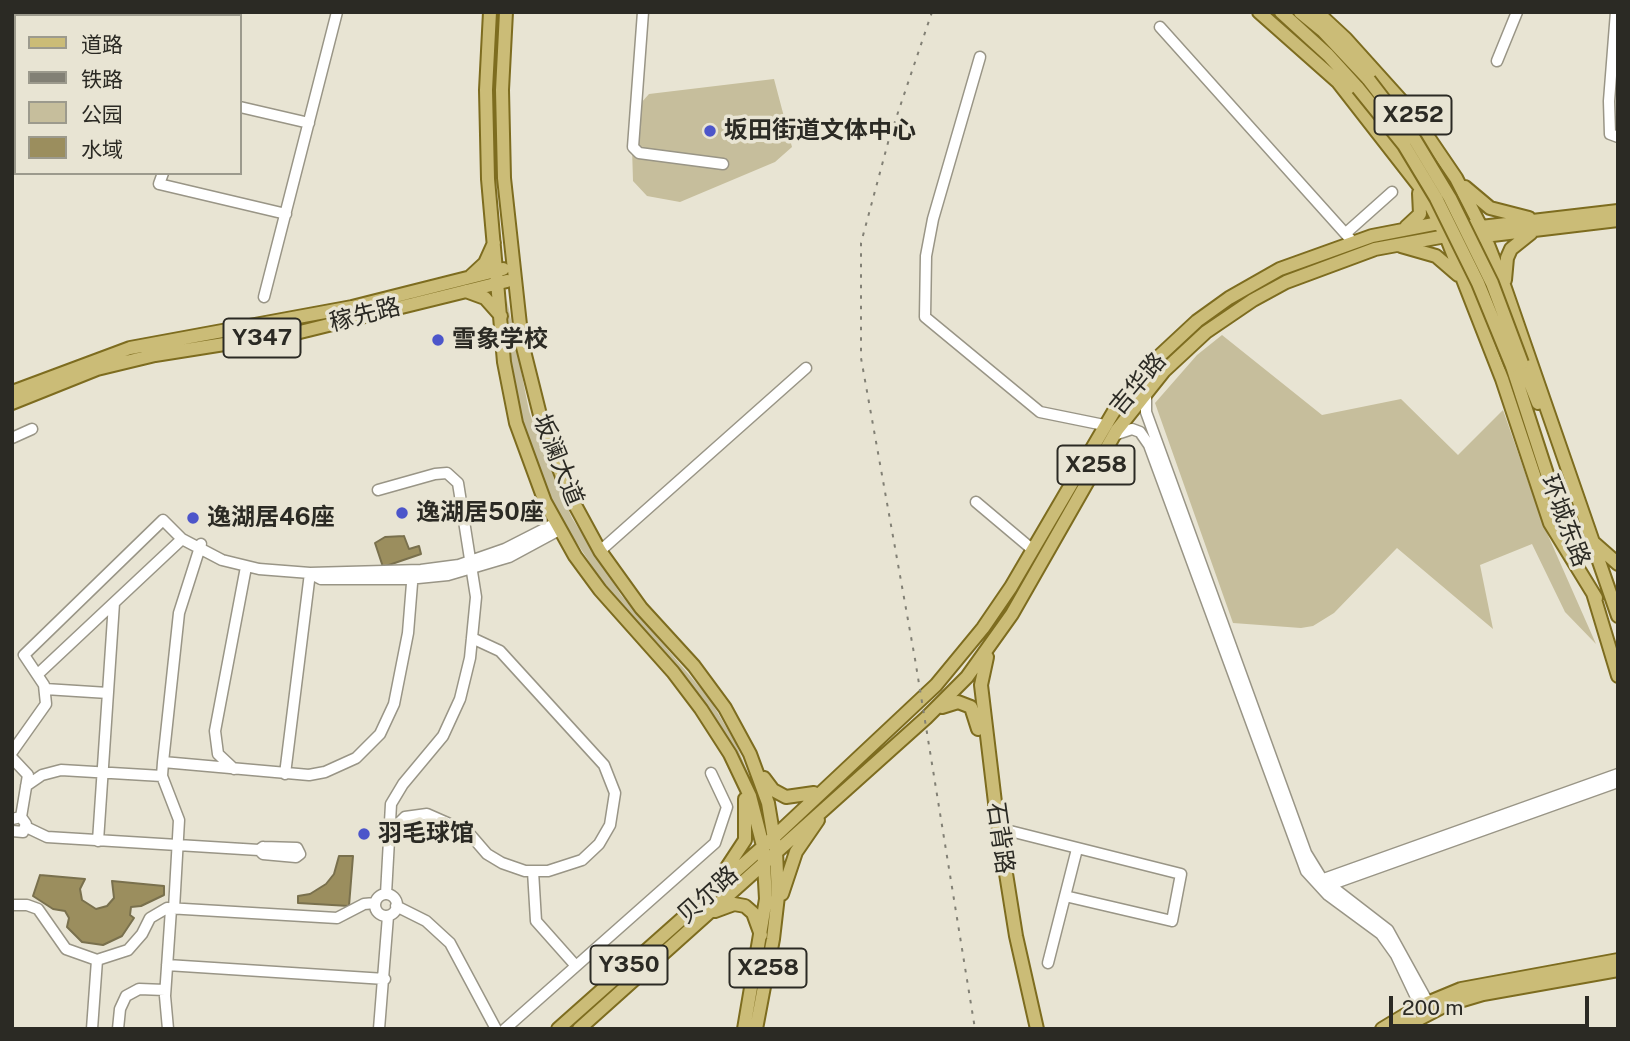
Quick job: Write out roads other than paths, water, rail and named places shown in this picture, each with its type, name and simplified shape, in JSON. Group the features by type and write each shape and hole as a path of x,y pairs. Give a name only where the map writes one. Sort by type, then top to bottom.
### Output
{"main road":[{"name":"坂澜大道","path":"490,12 486,120 506,372 516,424 532,473 557,527 600,590 694,700 722,741 744,781 770,848"},
{"name":"坂澜大道","path":"506,12 502,129 514,273 526,365 544,431 569,494 600,551 641,608 716,693 738,730 757,769 774,837 770,848"},
{"path":"1259,12 1338,82 1416,182 1446,236 1502,379 1550,523 1595,598"},
{"path":"1281,12 1364,84"},
{"path":"1300,12 1322,30 1364,84 1430,186 1517,364"},
{"name":"X252","path":"1317,12 1346,39 1409,109 1456,178 1483,231"},
{"path":"1456,178 1490,208 1538,225 1511,249 1505,269 1506,288"},
{"path":"1401,229 1412,224 1421,209 1416,182"},
{"name":"吉华路","path":"1538,225 1618,211"},
{"name":"吉华路","path":"765,860 770,848 830,802 935,710 991,646 1114,435 1146,392 1192,344 1253,300 1321,267 1394,245 1483,231 1618,220"},
{"name":"吉华路","path":"774,837 820,791 901,720 953,666 997,608 1104,425 1154,361 1213,309 1280,269 1349,237 1439,223 1483,231"},
{"path":"1483,231 1506,288 1593,542 1618,564"},
{"path":"494,239 485,263 464,285 485,298 501,316"},
{"path":"1394,245 1436,256 1455,271 1465,285"},
{"name":"稼先路","path":"12,403 97,369 155,355 300,332 514,273"},
{"name":"稼先路","path":"12,392 130,348 464,285"},
{"name":"环城东路","path":"1517,364 1593,542 1618,616"},
{"name":"环城东路","path":"1517,364 1563,523 1595,598 1618,676"},
{"path":"1612,600 1618,581"},
{"name":"石背路","path":"991,646 981,684 1016,936 1037,1029"},
{"name":"石背路","path":"935,710 958,702 965,703 975,713 997,875 1029,1029"},
{"path":"757,769 781,795 796,798 820,791"},
{"path":"704,908 745,840 747,821 744,781"},
{"name":"X258","path":"756,1029 777,908 796,852 830,802"},
{"path":"770,848 777,908"},
{"name":"贝尔路","path":"580,1028 770,848"},
{"name":"X258","path":"744,1029 762,937 766,899 765,860"},
{"name":"贝尔路","path":"558,1029 606,986 765,860"},
{"path":"704,908 745,906 755,917 762,937"},
{"path":"1382,1029 1480,984 1618,960"},
{"path":"1400,1029 1426,1009 1483,994 1618,970"},
{"path":"550,1029 577,1004 606,986"}],"street":[{"path":"264,297 337,12"},
{"path":"643,12 633,147 639,153 723,164"},
{"path":"1497,61 1517,12"},
{"path":"1616,12 1609,101 1610,134 1618,136"},
{"path":"1160,27 1349,237 1392,192"},
{"path":"981,57 933,219 926,256 925,317 1040,412 1104,425"},
{"path":"242,107 309,124"},
{"path":"162,175 159,184 286,214"},
{"path":"600,551 806,369"},
{"path":"1146,392 1146,412 1306,853 1321,884"},
{"path":"12,438 32,429"},
{"path":"1114,435 1132,429 1140,432 1149,445 1299,857 1321,884 1377,919 1388,930 1426,1009"},
{"path":"12,905 27,905 38,909 66,949 97,960 128,950 155,913 172,909 337,918 364,904 375,903 386,894 391,804 403,784 431,753 452,718 466,679 476,597 458,483 447,473 379,490"},
{"path":"976,502 1032,550"},
{"path":"12,752 46,704 45,689 24,655 163,520 182,539 246,566 310,573 321,579 413,575 472,565 557,527"},
{"path":"38,674 182,539"},
{"path":"169,1029 165,990 179,820 162,776 179,613 200,547"},
{"path":"234,769 218,754 215,731 246,566"},
{"path":"285,774 310,573"},
{"path":"163,762 309,775 341,767 369,747 380,734 394,704 402,668 413,575"},
{"path":"98,841 114,603"},
{"path":"389,832 405,817 427,814 468,832 488,854 502,863 533,871 562,869 594,850 612,818 613,783 604,765 500,651 472,638"},
{"path":"45,689 108,693"},
{"path":"12,758 28,775 20,833 12,831"},
{"path":"26,786 55,771 162,776"},
{"path":"505,1029 715,843 727,807 711,773"},
{"path":"1321,884 1618,774"},
{"path":"1321,884 1618,782"},
{"path":"20,821 47,837 259,850"},
{"path":"999,828 1181,874 1171,921 1065,896"},
{"path":"1048,963 1077,849"},
{"path":"533,871 536,921 576,966"},
{"path":"386,894 395,899 397,906 426,920 450,943 496,1029"},
{"path":"375,903 378,913 388,916"},
{"path":"379,1029 388,916 397,906"},
{"path":"92,1029 97,960"},
{"path":"167,965 385,979"},
{"path":"118,1029 120,1009 126,996 139,989 165,990"}],"water":[{"path":"404,536 409,549 419,546 421,554 383,567 375,543 385,537"},
{"path":"339,856 353,856 349,906 298,903 298,896 310,894 326,884 334,874"},
{"path":"40,875 85,879 80,889 82,900 96,909 107,906 114,898 112,881 164,886 164,895 141,906 131,907 130,915 134,918 122,936 103,945 82,942 67,927 69,918 65,911 53,909 33,896"}],"railway":[{"path":"932,12 889,139 861,243 861,358 915,659 975,1029"}],"place":[{"name":"坂田街道文体中心","path":"710,131"},
{"name":"雪象学校","path":"438,340"},
{"name":"逸湖居50座","path":"402,513"},
{"name":"逸湖居46座","path":"193,518"},
{"name":"羽毛球馆","path":"364,834"}]}
